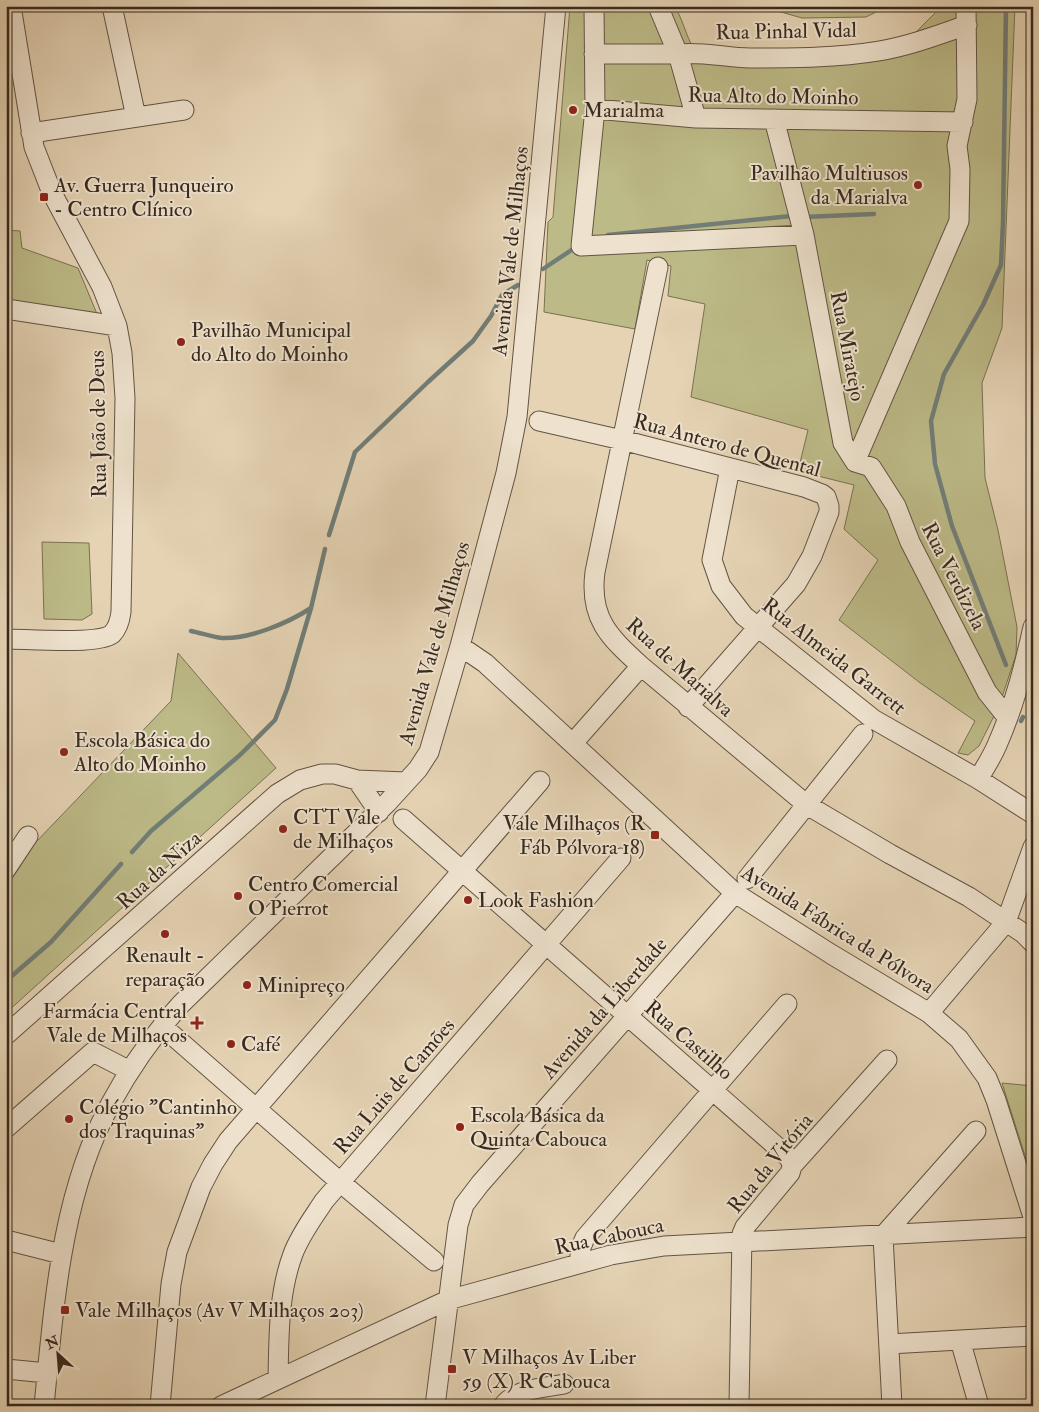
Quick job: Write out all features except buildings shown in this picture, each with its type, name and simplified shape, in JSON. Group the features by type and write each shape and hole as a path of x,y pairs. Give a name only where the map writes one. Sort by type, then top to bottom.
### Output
{"street":[{"name":"Rua João de Deus","path":"6,639 96,640 112,634 120,620 125,398 122,353 117,326 102,287 52,193 31,133 11,6"},
{"path":"112,6 136,117"},
{"name":"Avenida Vale de Milhaços","path":"44,1406 61,1254 82,1171 93,1140 110,1104 130,1071 162,1026 181,1004 379,812 418,769 429,752 460,646 506,473 517,417 556,6"},
{"path":"594,6 595,109 581,241 802,230"},
{"path":"658,6 683,53 696,118"},
{"path":"855,462 959,221 960,169 956,146 967,99 966,16"},
{"name":"Rua Pinhal Vidal","path":"594,54 683,53 747,58 818,57 880,51 914,42 966,16"},
{"name":"Rua Alto do Moinho","path":"595,109 696,118 963,122"},
{"path":"31,133 184,110"},
{"name":"Rua Miratejo","path":"774,119 802,230 843,443 855,462"},
{"name":"Rua de Marialva","path":"658,267 595,572 594,596 603,626 616,644 641,666 808,805 890,854 969,897 1023,933 1033,943"},
{"path":"6,310 117,326"},
{"name":"Rua Antero de Quental","path":"539,421 730,468 816,491 826,497 830,506 829,512 812,556 796,584 688,707"},
{"name":"Rua Verdizela","path":"855,462 871,467 896,506 910,542 987,692 1007,717"},
{"name":"Rua Almeida Garrett","path":"730,468 712,560 721,586 744,616 873,719 1033,814"},
{"path":"978,780 997,745 1007,717 1027,678 1033,627"},
{"name":"Avenida Fábrica da Pólvora","path":"460,646 485,663 573,744 741,886 831,954 929,1013 959,1040 987,1078 996,1100 1033,1217"},
{"path":"573,744 641,666"},
{"name":"Avenida da Liberdade","path":"435,1406 458,1225 464,1205 480,1184 741,886 808,805 863,734"},
{"name":"Rua da Niza","path":"6,1035 289,786 311,776 322,774 335,774 357,780 406,782"},
{"path":"357,780 379,812"},
{"path":"160,1406 171,1284 177,1252 192,1209 213,1164 228,1141 256,1108 540,781"},
{"name":"Rua Castilho","path":"403,819 784,1153 790,1159 792,1166"},
{"path":"6,869 28,836"},
{"path":"929,1013 1006,922 1033,847"},
{"name":"Rua Luis de Camões","path":"278,1379 280,1316 285,1281 293,1254 307,1226 340,1182 621,858"},
{"path":"579,1264 581,1247 585,1238 788,1004"},
{"path":"162,1026 340,1182 434,1261"},
{"path":"6,1128 93,1052 130,1071"},
{"name":"Rua da Vitória","path":"739,1406 742,1234 745,1227 790,1173 792,1166 887,1060"},
{"path":"892,1406 883,1236 976,1131"},
{"name":"Rua Cabouca","path":"221,1406 448,1300 611,1254 664,1246 1033,1227"},
{"path":"6,1240 61,1254"},
{"path":"889,1344 1033,1336"},
{"path":"960,1340 979,1406"},
{"path":"6,1368 47,1373"},
{"path":"503,1406 512,1397 520,1393 564,1384"}],"shaded area":[{"path":"570,6 681,6 677,10 692,46 722,51 839,50 909,39 942,6 1015,6 1002,328 982,383 985,478 998,530 1017,627 1016,655 999,706 979,746 968,755 958,753 975,721 919,682 839,620 878,560 844,529 854,485 798,471 808,430 691,397 705,304 668,296 671,266 647,260 635,329 544,312 548,222 553,217"},
{"path":"760,6 888,6 866,17 802,18"},
{"path":"6,230 20,231 22,248 78,268 102,326 6,308"},
{"path":"42,542 89,543 92,614 82,620 44,619"},
{"path":"178,653 276,768 6,1013 6,888 36,842 171,701"},
{"path":"1002,1083 1033,1086 1033,1181"}],"waterway":[{"path":"1006,6 1001,265 983,305 944,374 931,421 935,464 952,526 1006,665"},
{"path":"804,217 874,214"},
{"path":"608,235 791,216"},
{"path":"543,269 576,247"},
{"path":"329,535 355,452 473,341 491,316 502,295 518,285"},
{"path":"132,852 151,831 240,755 275,720 287,689 311,608 325,549"},
{"path":"191,631 222,638 244,636 280,624 311,608"},
{"path":"1021,721 1023,717"},
{"path":"6,981 51,942 121,864"}],"place":[{"name":"Marialma","path":"573,110"},
{"name":"Pavilhão Multiusos da Marialva","path":"918,185"},
{"name":"Av. Guerra Junqueiro - Centro Clínico","path":"44,197"},
{"name":"Pavilhão Municipal do Alto do Moinho","path":"181,342"},
{"name":"Escola Básica do Alto do Moinho","path":"64,752"},
{"name":"CTT Vale de Milhaços","path":"283,829"},
{"name":"Vale Milhaços (R Fáb Pólvora 18)","path":"655,835"},
{"name":"Centro Comercial O Pierrot","path":"238,896"},
{"name":"Look Fashion","path":"468,900"},
{"name":"Renault - reparação","path":"165,934"},
{"name":"Minipreço","path":"247,985"},
{"name":"Farmácia Central Vale de Milhaços","path":"197,1023"},
{"name":"Café","path":"231,1044"},
{"name":"Colégio \"Cantinho dos Traquinas\"","path":"69,1119"},
{"name":"Escola Básica da Quinta Cabouca","path":"460,1127"},
{"name":"Vale Milhaços (Av V Milhaços 203)","path":"65,1310"},
{"name":"V Milhaços Av Liber 59 (X) R Cabouca","path":"452,1369"}]}
